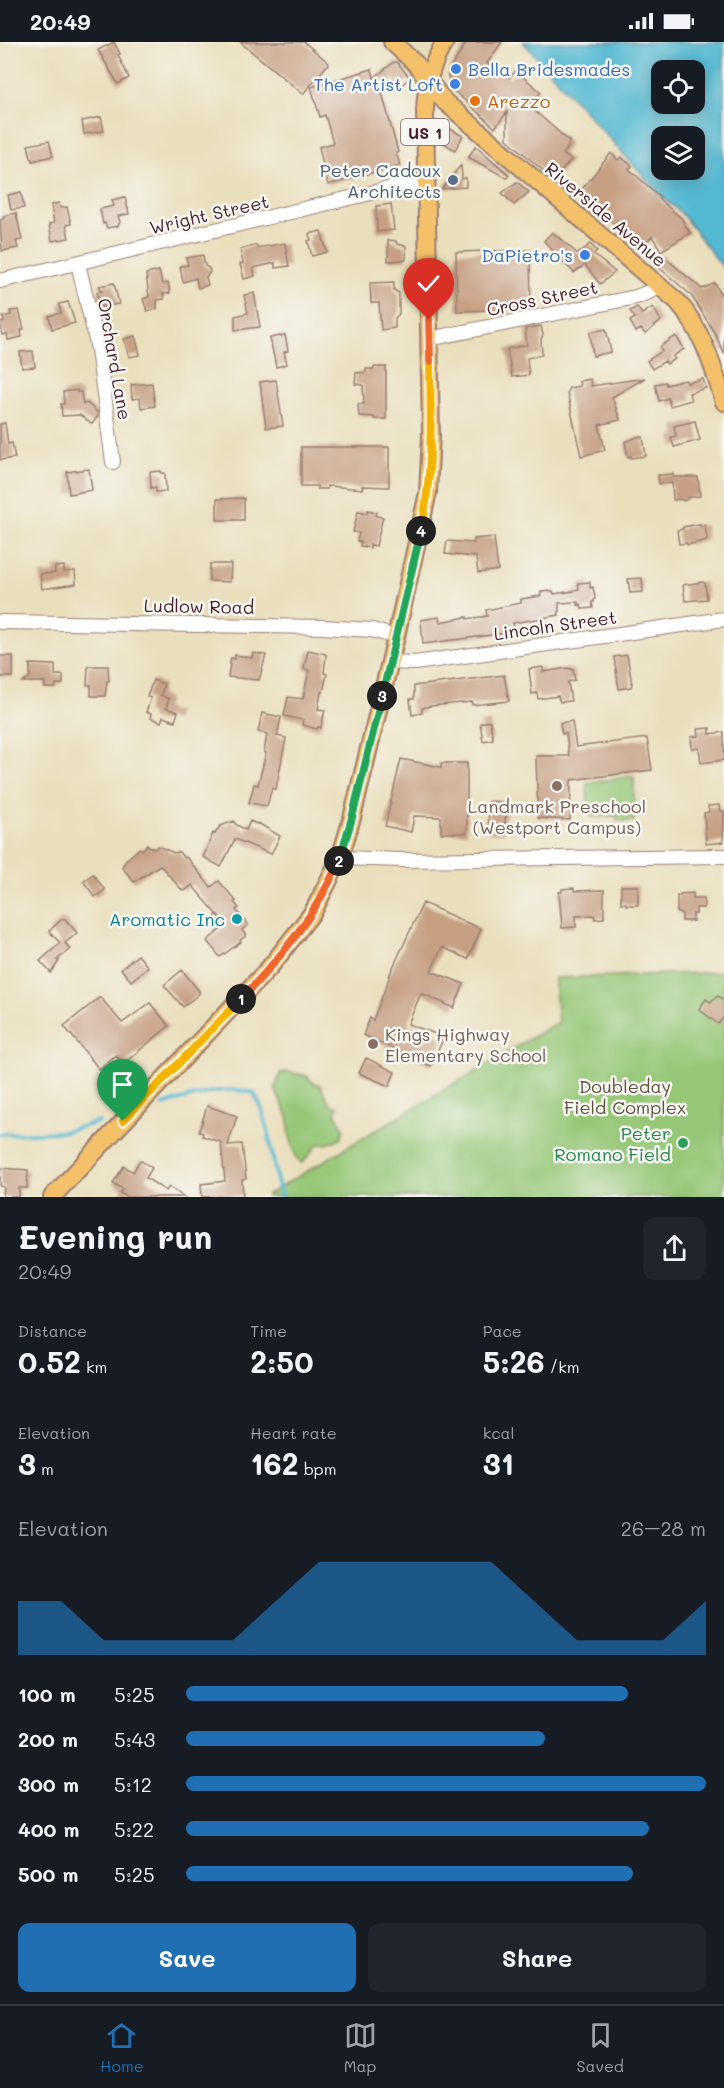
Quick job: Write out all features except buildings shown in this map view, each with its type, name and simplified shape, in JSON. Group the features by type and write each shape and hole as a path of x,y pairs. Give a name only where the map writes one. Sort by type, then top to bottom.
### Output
{"main road":[{"name":"Riverside Avenue","path":"392,42 415,63 446,102 659,284 681,306 696,328 709,355 724,402"},
{"name":"US 1","path":"52,1197 280,956 317,905 340,858 390,663 428,492 431,449 425,111 428,81 433,62 445,42"}],"street":[{"name":"Wright Street","path":"0,281 392,188 426,183"},
{"name":"Orchard Lane","path":"78,263 98,349 113,462"},
{"name":"Cross Street","path":"429,339 636,297 649,292 659,284"},
{"name":"Lincoln Street","path":"390,663 415,663 724,619"},
{"name":"Ludlow Road","path":"0,622 322,627 372,630 396,637"},
{"path":"340,858 402,860 724,856"}],"green space":[{"path":"634,776 634,821 618,821 617,816 591,817 590,809 588,809 587,783"},
{"name":"Doubleday Field Complex","path":"724,972 724,1197 267,1197 558,1022 554,978"},
{"path":"289,1072 307,1076 313,1083 319,1084 331,1105 338,1107 335,1113 344,1128 341,1138 327,1144 318,1144 302,1163 297,1160 289,1133 289,1119 275,1089 280,1073"}],"water":[{"path":"523,42 724,42 724,269 681,213 663,198"}],"waterway":[{"path":"163,1105 220,1091 254,1093 268,1131 281,1197"},
{"path":"0,1134 62,1132 99,1122"}],"place":[{"name":"Bella Bridesmades","path":"456,69"},
{"name":"The Artist Loft","path":"455,84"},
{"name":"Arezzo","path":"475,101"},
{"name":"Peter Cadoux Architects","path":"453,180"},
{"name":"DaPietro's","path":"585,255"},
{"name":"Landmark Preschool (Westport Campus)","path":"557,786"},
{"name":"Aromatic Inc","path":"237,919"},
{"name":"Kings Highway Elementary School","path":"373,1044"},
{"name":"Peter Romano Field","path":"683,1143"}],"route":[{"path":"123,1121 280,956 317,905 340,858 347,838 396,637 428,492 431,449 429,320"}]}
